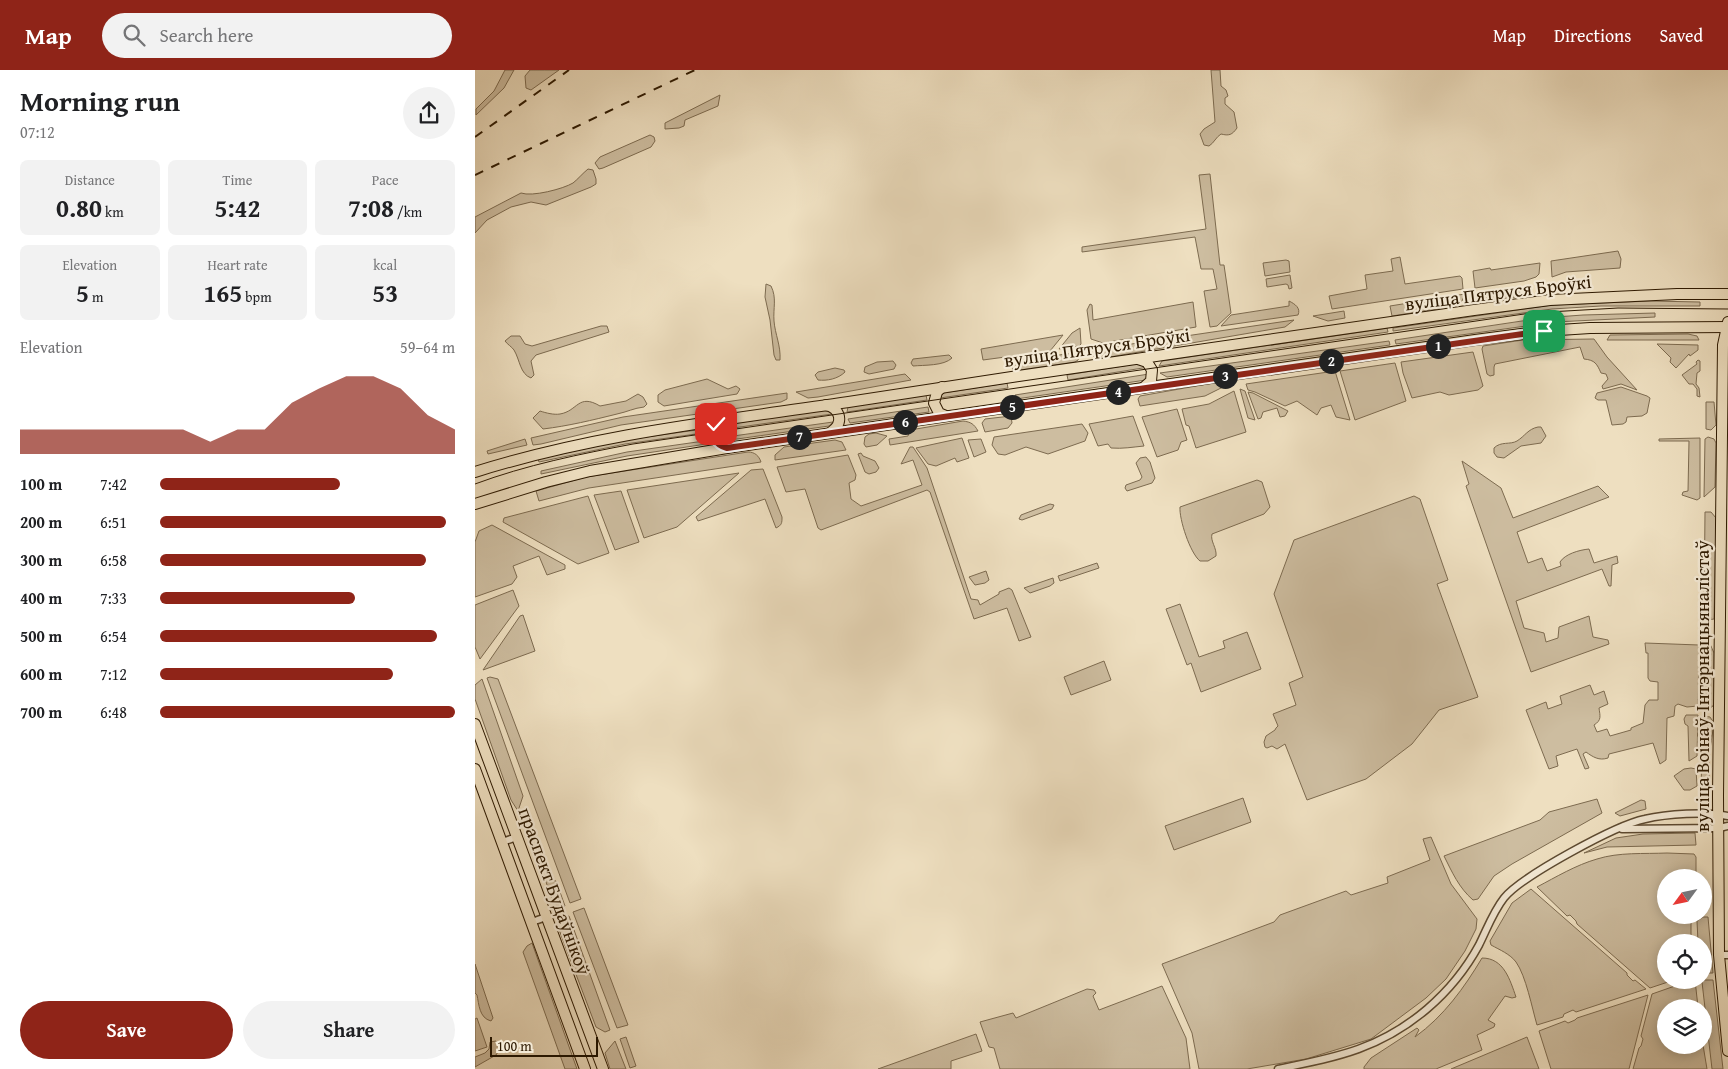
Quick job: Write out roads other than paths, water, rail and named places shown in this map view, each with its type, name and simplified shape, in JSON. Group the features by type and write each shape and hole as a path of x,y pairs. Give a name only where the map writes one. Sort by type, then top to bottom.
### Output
{"main road":[{"name":"вуліца Пятруся Броўкі","path":"475,472 543,453 722,420 1550,300 1677,294 1728,294"},
{"path":"475,504 546,482 590,471 831,432 1544,331 1727,325"},
{"name":"вуліца Воінаў-Інтэрнацыяналістаў","path":"1727,325 1723,345 1721,583 1724,955 1728,1051"},
{"path":"1164,355 1159,360 1157,370 1159,377 1169,384"},
{"path":"1137,359 1147,362 1152,370 1151,381 1143,388"},
{"path":"942,387 937,392 934,403 939,413 946,416"},
{"path":"826,405 834,407 840,417 839,424 831,432"},
{"path":"722,420 714,428 713,435 718,444 727,448"},
{"path":"1721,552 1728,561"},
{"path":"1721,583 1728,574"},
{"name":"праспект Будаўнікоў","path":"475,724 603,1069"},
{"name":"праспект Будаўнікоў","path":"475,769 585,1069"}],"street":[{"path":"1278,1069 1361,1049 1403,1027 1426,1010 1450,987 1475,951 1496,908 1509,892 1553,863 1616,830 1644,819 1723,815"},
{"path":"1616,830 1723,827"},
{"path":"502,842 517,837"},
{"path":"532,922 546,917"},
{"path":"577,1048 593,1043"}],"tram line":[{"path":"475,484 533,466 633,444 1531,313 1618,308 1728,309"}],"railway":[{"path":"475,137 569,70"},
{"path":"475,175 695,70"}]}
